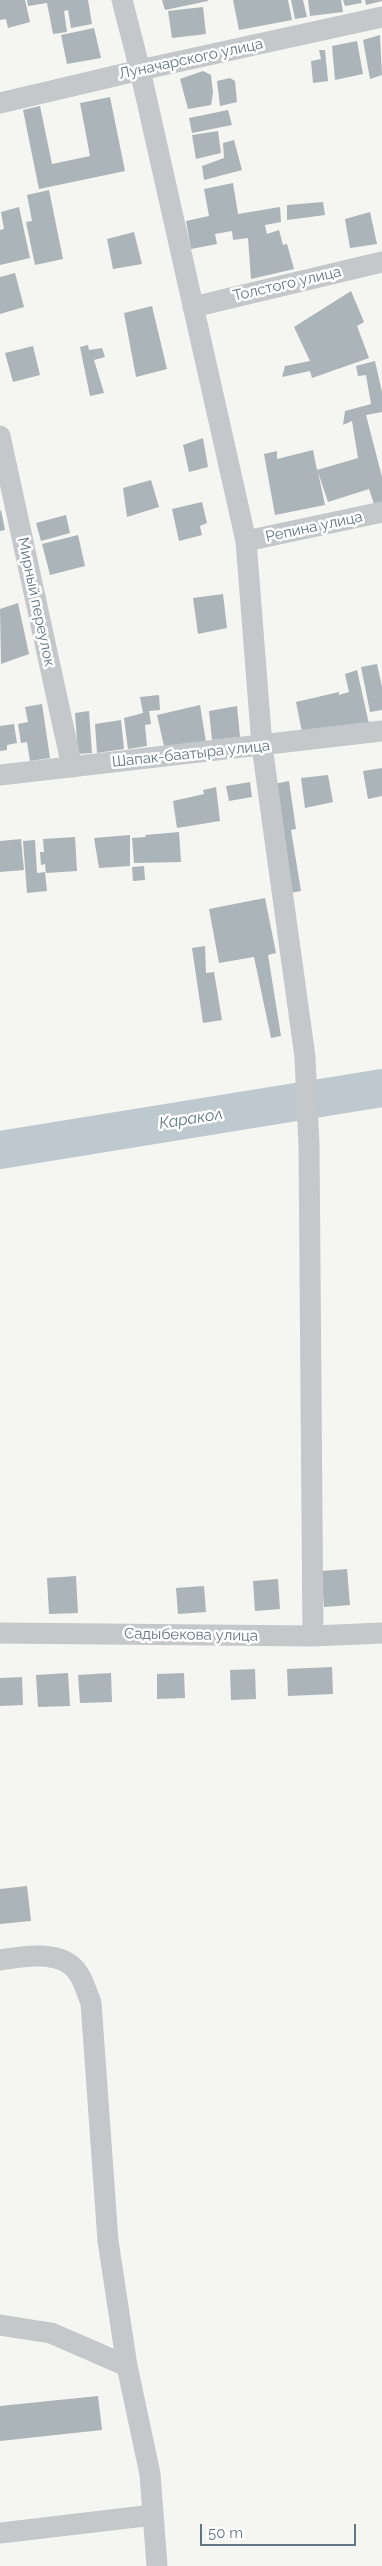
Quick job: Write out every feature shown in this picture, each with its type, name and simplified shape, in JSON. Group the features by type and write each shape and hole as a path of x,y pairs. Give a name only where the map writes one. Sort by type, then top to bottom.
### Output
{"street":[{"path":"122,0 140,70 246,541 262,746 305,1057 309,1145 313,1636"},
{"name":"Луначарского улица","path":"0,103 382,17"},
{"name":"Толстого улица","path":"193,307 382,262"},
{"name":"Мирный переулок","path":"0,436 72,767"},
{"name":"Репина улица","path":"246,541 382,512"},
{"name":"Шапак-баатыра улица","path":"0,775 382,731"},
{"name":"Садыбекова улица","path":"0,1633 313,1636 382,1634"},
{"path":"0,1960 34,1954 59,1959 78,1972 91,2002 108,2241 127,2366 150,2474 158,2566"},
{"path":"0,2325 51,2333 127,2366"},
{"path":"0,2533 154,2515"}],"building":[{"path":"0,0 25,0 30,22 8,28 6,19 0,20"},
{"path":"27,0 88,0 92,24 71,28 68,10 64,11 67,32 53,34 47,3 28,6"},
{"path":"162,0 208,0 208,1 165,10"},
{"path":"233,0 288,0 292,20 239,30"},
{"path":"291,0 303,0 307,17 295,19"},
{"path":"308,0 341,0 343,12 310,16"},
{"path":"343,0 361,0 362,3 345,6"},
{"path":"365,0 382,0 382,1 366,5"},
{"path":"203,7 206,34 172,38 168,11"},
{"path":"94,28 101,58 67,64 61,35"},
{"path":"380,35 382,75 370,79 363,40"},
{"path":"357,41 363,74 335,80 332,46"},
{"path":"319,50 325,50 328,81 313,83 311,61 321,59"},
{"path":"203,71 211,75 213,93 211,105 188,109 180,79"},
{"path":"230,78 235,81 237,102 220,106 217,81"},
{"path":"110,97 125,171 39,189 23,110 40,106 52,164 90,156 80,103"},
{"path":"228,110 232,125 192,133 189,118"},
{"path":"218,131 221,153 196,159 192,135"},
{"path":"234,140 242,170 204,180 202,166 224,158 223,143"},
{"path":"233,183 238,214 280,207 281,222 265,225 267,234 279,230 283,245 287,244 294,269 251,279 248,238 233,240 232,231 215,234 217,244 191,249 186,221 209,216 204,189"},
{"path":"49,190 63,259 35,265 26,222 32,221 27,195"},
{"path":"323,202 325,215 287,220 287,205"},
{"path":"19,207 30,258 0,265 0,230 4,229 1,212"},
{"path":"370,212 377,244 350,248 345,219"},
{"path":"134,232 142,264 113,269 107,239"},
{"path":"15,273 24,307 0,314 0,277"},
{"path":"351,291 364,322 357,326 369,358 312,378 310,371 282,377 285,366 310,361 294,327"},
{"path":"152,306 167,369 136,377 124,313"},
{"path":"88,345 89,350 102,348 105,357 94,360 104,393 90,396 80,347"},
{"path":"33,346 40,375 13,382 5,353"},
{"path":"375,361 382,392 382,412 366,415 382,477 382,502 374,504 369,489 328,502 318,472 325,505 275,515 264,454 277,451 277,459 313,450 317,470 358,458 352,421 343,425 345,411 371,404 366,375 358,376 356,366"},
{"path":"203,438 208,467 189,472 183,445"},
{"path":"151,480 159,507 127,517 123,488"},
{"path":"202,502 207,523 200,526 202,535 179,541 172,509"},
{"path":"0,511 5,530 0,531"},
{"path":"66,515 70,533 41,541 36,523"},
{"path":"78,535 85,566 50,575 42,544"},
{"path":"223,594 227,628 198,634 193,598"},
{"path":"18,603 29,654 1,664 0,609"},
{"path":"377,664 382,687 382,710 370,712 361,667"},
{"path":"357,670 369,724 302,732 296,702 339,692 339,695 349,692 345,674"},
{"path":"159,695 160,710 149,711 151,724 145,725 147,746 128,749 124,718 143,713 140,697"},
{"path":"42,704 50,758 30,761 27,742 21,743 18,724 28,722 25,707"},
{"path":"200,705 206,742 166,755 157,715"},
{"path":"237,706 240,737 212,740 209,711"},
{"path":"89,711 92,753 78,754 75,713"},
{"path":"121,720 124,749 97,753 95,724"},
{"path":"14,724 17,743 7,745 7,750 0,751 0,726"},
{"path":"382,768 382,796 368,799 363,771"},
{"path":"328,775 333,802 305,808 301,778"},
{"path":"289,781 296,829 291,830 301,891 286,894 274,784"},
{"path":"250,782 252,797 229,801 226,786"},
{"path":"216,787 220,821 177,828 173,801 204,794 203,790"},
{"path":"179,832 181,862 134,863 132,838"},
{"path":"130,835 130,866 99,868 94,838"},
{"path":"75,837 77,871 46,873 45,864 41,865 40,852 44,852 43,839"},
{"path":"21,839 24,870 0,872 0,841"},
{"path":"35,840 37,873 45,872 47,891 27,893 23,841"},
{"path":"144,866 145,880 133,881 132,867"},
{"path":"265,898 276,953 268,955 281,1036 271,1038 254,957 219,963 209,909"},
{"path":"205,946 206,973 214,972 222,1020 203,1023 192,948"},
{"path":"347,1569 350,1605 324,1607 321,1571"},
{"path":"76,1576 78,1613 49,1614 47,1578"},
{"path":"278,1579 280,1609 255,1611 253,1581"},
{"path":"204,1586 206,1612 178,1614 176,1588"},
{"path":"332,1667 333,1694 288,1696 287,1669"},
{"path":"255,1669 256,1699 231,1700 230,1670"},
{"path":"68,1673 70,1706 38,1707 36,1675"},
{"path":"111,1673 112,1702 80,1703 78,1675"},
{"path":"184,1673 185,1698 157,1699 157,1674"},
{"path":"22,1677 23,1705 0,1706 0,1678"},
{"path":"27,1886 31,1921 0,1924 0,1889"},
{"path":"98,2396 102,2430 0,2441 0,2406"}],"waterway":[{"name":"Каракол","path":"0,1150 382,1088"}]}
